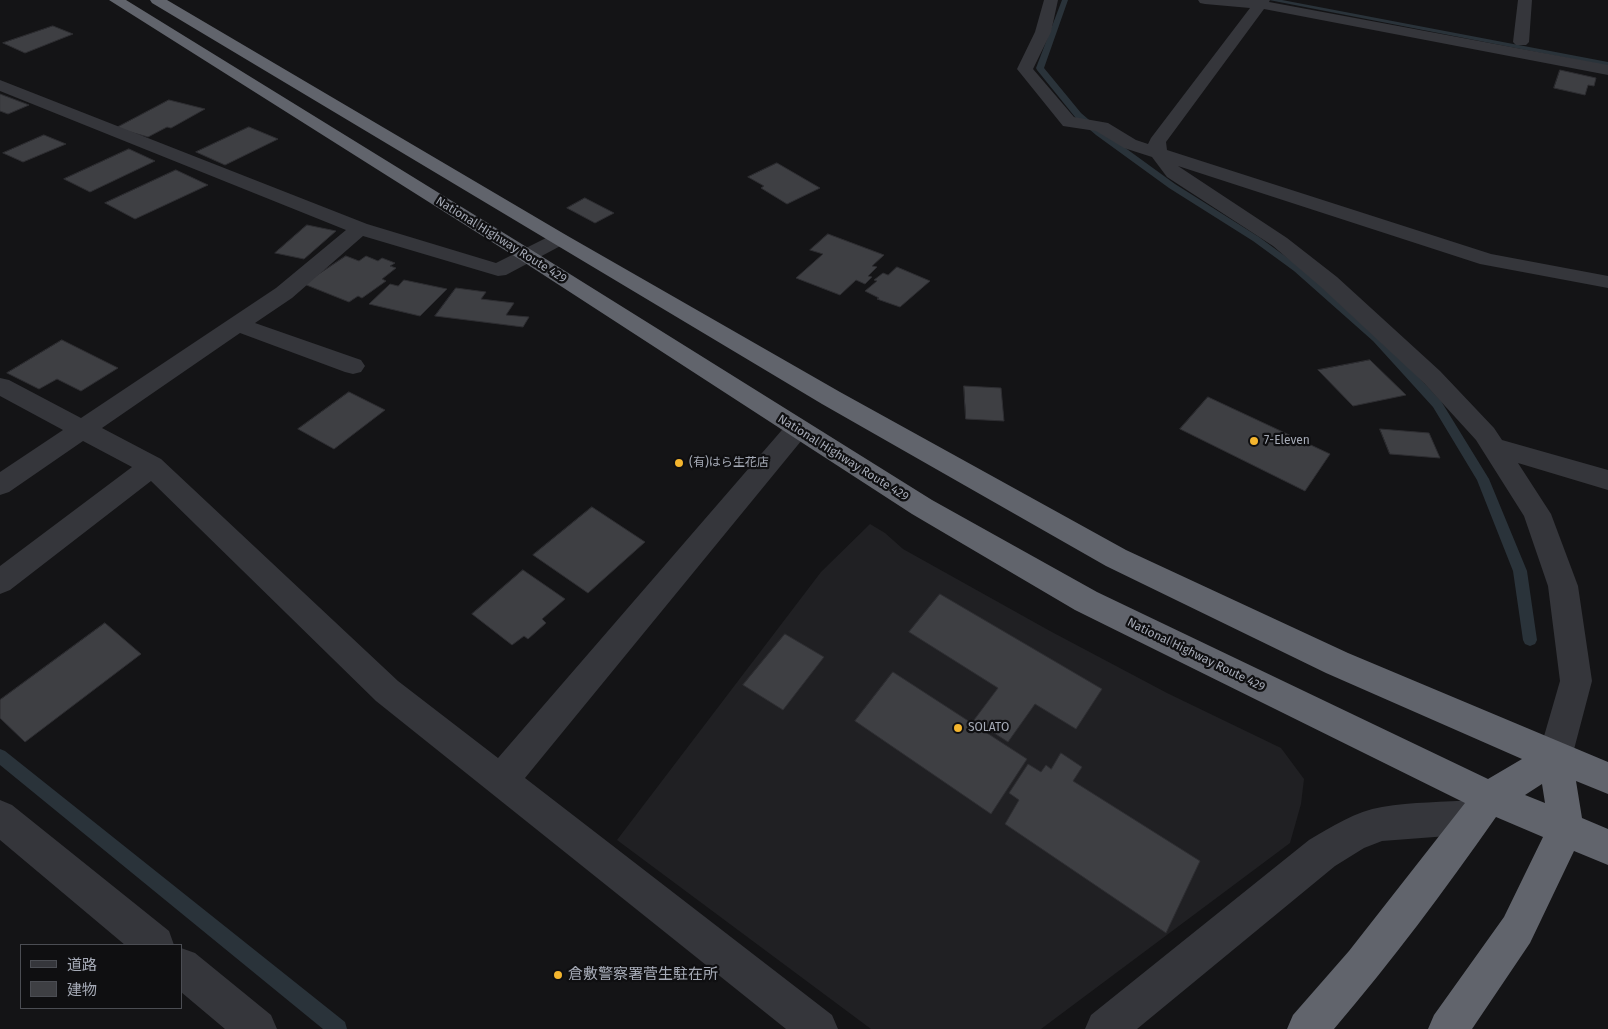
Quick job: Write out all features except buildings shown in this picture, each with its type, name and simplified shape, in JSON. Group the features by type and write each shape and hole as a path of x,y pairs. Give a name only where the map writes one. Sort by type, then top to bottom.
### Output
{"highway":[{"name":"National Highway Route 429","path":"116,0 526,256 922,507 1086,601 1307,710 1482,807 1566,829 1608,846"},
{"path":"157,0 831,398 1116,558 1326,658 1608,778"},
{"path":"1307,1029 1362,965 1430,879 1482,807 1555,757"},
{"path":"1448,1029 1517,930 1566,829 1555,757"}],"street":[{"path":"1051,0 1043,32 1025,69 1069,122 1102,126 1130,144 1158,154 1487,260 1608,282"},
{"path":"1205,0 1261,2 1608,70"},
{"path":"1300,0 1608,58"},
{"path":"1521,42 1525,0"},
{"path":"1261,2 1157,142 1158,154 1174,173 1280,242 1329,282 1432,377 1485,434 1538,514 1563,586 1576,680 1555,757"},
{"path":"0,85 360,228 498,270 559,239"},
{"path":"0,485 284,292 360,228"},
{"path":"237,324 353,366"},
{"path":"0,386 152,466 387,691 502,779 818,1029"},
{"path":"502,779 798,429"},
{"path":"1492,446 1608,480"},
{"path":"0,582 152,466"},
{"path":"1105,1029 1322,853 1346,838 1370,827 1382,824 1482,807"},
{"path":"0,817 154,944"},
{"path":"182,968 257,1029"}],"shaded area":[{"path":"870,524 885,533 903,549 1050,631 1167,693 1281,748 1304,779 1301,804 1290,843 1041,1029 871,1029 617,840 821,572"}],"waterway":[{"path":"1065,0 1040,68 1078,115 1099,133 1172,186 1256,239 1297,269 1377,339 1437,404 1483,479 1520,571 1530,640"},
{"path":"1272,0 1608,64"},
{"path":"0,756 338,1029"}],"place":[{"name":"7-Eleven","path":"1254,441"},
{"name":"(有)はら生花店","path":"679,463"},
{"name":"SOLATO","path":"958,728"},
{"name":"倉敷警察署菅生駐在所","path":"558,975"}]}
